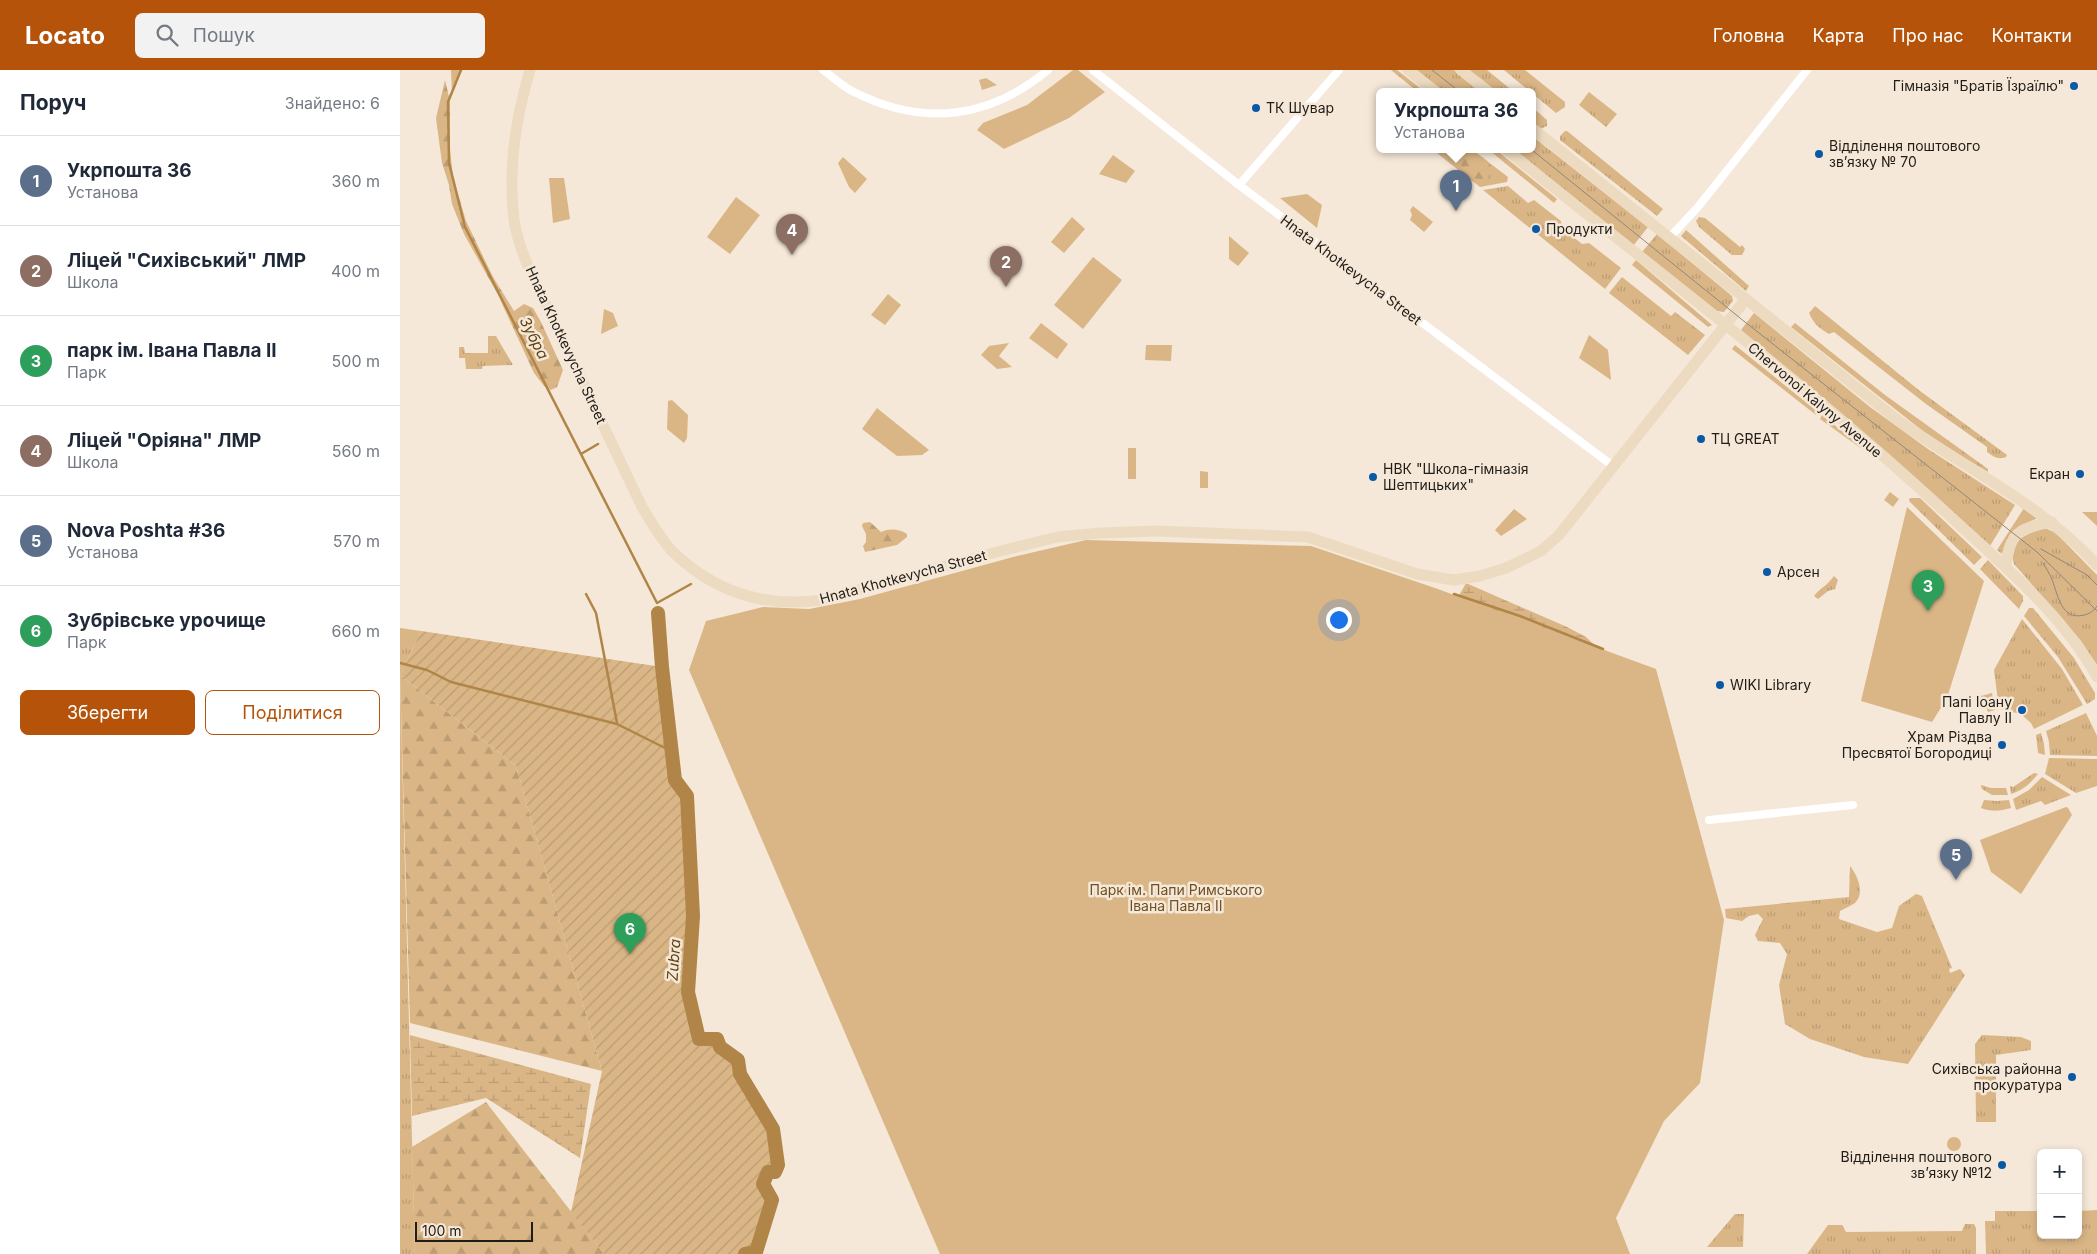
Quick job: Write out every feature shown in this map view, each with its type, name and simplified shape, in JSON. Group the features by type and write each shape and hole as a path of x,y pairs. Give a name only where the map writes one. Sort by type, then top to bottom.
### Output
{"street":[{"name":"Hnata Khotkevycha Street","path":"530,70 514,154 513,197 514,221 530,269 642,507 656,530 672,550 705,577 741,595 784,602 803,603 822,600 1011,548 1057,537 1100,533 1223,533 1308,537 1417,574 1454,580 1480,576 1506,568 1541,551 1559,535 1746,298"},
{"path":"823,70 853,92 884,105 912,113 940,114 966,112 1000,101 1019,92 1048,70"},
{"name":"Hnata Khotkevycha Street","path":"1093,70 1239,185 1613,466"},
{"path":"1239,185 1339,70"},
{"path":"1408,70 1431,88"},
{"path":"1462,70 1483,88"},
{"path":"1670,237 1698,207 1806,70"},
{"path":"1536,131 1895,418 1930,443 2025,502 2052,522 2097,564"},
{"name":"Chervonoi Kalyny Avenue","path":"1511,153 1884,456 2006,568 2059,624 2097,677"},
{"path":"2006,568 2010,543 2018,532 2026,527 2052,522"},
{"path":"1709,820 1853,805"}],"green space":[{"path":"451,70 461,70 452,93"},
{"path":"1073,70 1078,70 1105,92 1069,118 1004,149 977,130 983,123 1027,105"},
{"path":"1391,70 1397,70 1420,88 1413,88"},
{"path":"1417,70 1454,70 1475,88 1439,88"},
{"path":"1469,70 1487,70 1509,88 1490,88"},
{"path":"1504,70 1525,70 1565,102 1565,107 1556,113 1536,96 1536,88 1526,88"},
{"path":"986,78 997,85 982,90 979,80"},
{"path":"445,80 450,101 450,149 453,177 466,221 493,277 514,311 524,304 533,308 541,322 563,370 557,387 551,390 544,386 534,373 498,295 464,234 452,204 449,185 442,163 436,118"},
{"path":"1589,92 1617,114 1606,127 1579,105"},
{"path":"1536,110 1547,120 1547,126 1540,129 1536,126"},
{"path":"1565,131 1663,209 1657,216 1560,140 1560,136"},
{"path":"1536,139 1648,227 1633,246 1519,153 1536,153"},
{"path":"1437,153 1477,153 1508,177 1507,182 1480,187"},
{"path":"1459,153 1476,153 1491,165 1493,169 1485,183 1481,183 1458,173 1457,158"},
{"path":"1493,153 1500,153 1557,199 1554,203"},
{"path":"1113,155 1135,171 1126,183 1099,174"},
{"path":"843,157 867,179 855,193 849,187 838,163"},
{"path":"549,178 564,178 570,219 553,223"},
{"path":"1508,186 1528,203 1534,200 1561,221 1562,228 1582,244 1589,243 1621,268 1605,289 1483,190"},
{"path":"1307,194 1322,205 1317,228 1280,198"},
{"path":"736,197 760,215 730,254 707,237"},
{"path":"1413,206 1433,222 1424,232 1410,220 1412,215 1410,210"},
{"path":"1072,217 1085,229 1064,253 1051,242"},
{"path":"1699,217 1705,218 1740,247 1742,245 1745,249 1742,255 1732,255 1699,227 1696,221"},
{"path":"1686,230 1749,286 1746,291 1681,236"},
{"path":"1657,234 1732,296 1733,301 1724,312 1717,311 1642,252"},
{"path":"1229,236 1249,253 1238,266 1229,259"},
{"path":"1093,257 1122,280 1083,329 1054,305"},
{"path":"1636,260 1712,325 1708,327 1632,265"},
{"path":"1622,277 1671,316 1675,312 1705,335 1688,355 1609,293"},
{"path":"888,294 901,305 885,325 871,315"},
{"path":"1815,306 1920,391 2007,455 2006,457 1998,458 1989,454 1987,447 1926,404 1834,332 1829,334 1820,328 1809,313"},
{"path":"604,309 613,313 618,326 601,334"},
{"path":"1754,313 1870,407 1928,449 2015,505 1990,546 1881,447 1741,330"},
{"path":"1041,323 1068,344 1057,359 1029,338"},
{"path":"1795,323 1885,395 1988,469 1988,472 1933,439 1791,327"},
{"path":"1589,335 1608,350 1611,380 1579,358"},
{"path":"488,336 496,336 513,365 483,366 482,369 466,369 465,358 459,358 459,347 464,347 465,353 488,353"},
{"path":"1009,343 999,356 1012,367 997,369 981,355 989,346"},
{"path":"1146,345 1172,345 1171,361 1145,360"},
{"path":"1735,345 1818,412 1816,415 1732,349"},
{"path":"672,400 688,415 687,438 684,443 667,429 668,401"},
{"path":"877,408 929,450 922,455 897,456 862,429"},
{"path":"1822,415 1868,452 1869,454 1820,419"},
{"path":"1128,448 1136,448 1136,479 1128,479"},
{"path":"1200,471 1208,472 1208,488 1200,488"},
{"path":"1890,492 1899,499 1893,507 1884,500"},
{"path":"1920,498 1982,557 1974,565 1910,502 1909,499"},
{"path":"1907,507 1984,581 1947,698 1932,722 1861,701"},
{"path":"2024,508 2036,519 2024,525 2011,536 2002,554 1997,550"},
{"path":"1514,509 1527,519 1501,536 1495,530"},
{"path":"2082,512 2097,512 2097,526"},
{"path":"870,522 881,532 898,530 907,534 907,537 897,545 865,552 863,546 866,542 866,534 862,526 863,523"},
{"path":"2045,528 2056,533 2097,575 2097,665 2081,641 2014,564 2013,549 2020,539"},
{"name":"Парк ім. Папи Римського Івана Павла ІІ","path":"1086,540 1311,546 1435,588 1656,669 1724,920 1700,1083 1664,1121 1616,1218 1630,1254 940,1254 689,670 706,621 763,607 809,609 860,599 1013,557"},
{"path":"1988,560 2023,596 2019,609 1980,569"},
{"path":"1834,576 1838,580 1835,589 1828,591 1818,599 1814,596 1829,582"},
{"path":"1466,583 1586,637 1610,660 1456,601"},
{"path":"2029,608 2033,608 2074,658 2095,693 2095,699 2087,704 2058,657 2024,616"},
{"path":"2022,619 2062,669 2083,705 2034,729 2031,723 2023,716 2025,712 2020,709 2017,713 1999,709 1994,670"},
{"path":"400,628 421,631 400,675"},
{"path":"421,631 662,667 675,780 687,796 693,916 688,992 699,1039 717,1039 720,1047 738,1060 740,1074 773,1129 778,1165 775,1172 768,1172 763,1184 772,1200 756,1252 745,1254 604,1254 571,1212 602,1071 516,766 400,675"},
{"path":"400,675 415,1254 400,1254"},
{"path":"400,675 516,766 602,1071 410,1023"},
{"path":"1992,693 1995,710 1988,712 1981,696"},
{"path":"2086,713 2097,736 2097,756 2050,755 2046,731"},
{"path":"2041,733 2045,755 2038,753 2036,735"},
{"path":"2049,758 2097,759 2097,786 2076,793 2045,774"},
{"path":"2034,773 2038,774 2029,784 2011,794 2010,786 2013,787"},
{"path":"2042,777 2071,795 2045,805 2041,801 2016,810 2013,799 2029,790"},
{"path":"1981,785 1991,788 2006,788 2008,795 1992,795 1982,789"},
{"path":"1984,800 2009,800 2011,808 1996,811 1981,808"},
{"path":"2066,807 2072,815 2021,894 1991,872 1980,840"},
{"path":"1850,866 1858,879 1860,894 1855,903 1840,911 1839,919 1877,932 1892,928 1899,906 1916,894 1922,896 1952,968 1949,969 1950,973 1960,969 1965,975 1908,1064 1864,1057 1810,1039 1785,1024 1779,985 1787,954 1780,943 1758,941 1755,935 1763,919 1758,914 1749,916 1742,921 1726,918 1725,909 1849,897"},
{"path":"410,1035 591,1084 580,1158 486,1098 412,1116"},
{"path":"1982,1035 2021,1037 2031,1041 2031,1050 1996,1055 1996,1122 1976,1122 1975,1044"},
{"path":"486,1102 604,1254 415,1254 412,1147"},
{"path":"1951,1137 1957,1137 1961,1144 1957,1151 1951,1151 1947,1147 1947,1141"},
{"path":"2097,1210 2097,1254 1986,1254 1985,1221 1995,1221 1995,1211 2037,1211 2037,1239 2082,1239 2082,1211"},
{"path":"1735,1214 1744,1214 1743,1247 1707,1247"},
{"path":"1965,1224 1974,1224 1976,1228 1976,1254 1807,1254 1828,1225 1842,1225 1846,1232 1962,1231"}],"waterway":[{"name":"Зубра","path":"461,70 448,102 449,163 465,227 657,603 691,584"},
{"path":"581,454 598,444"},
{"path":"586,594 596,613 617,723"},
{"path":"1454,594 1520,616 1603,649"},
{"name":"Zubra","path":"658,613 675,780 687,796 693,916 688,992 699,1039 717,1039 720,1047 738,1060 740,1074 773,1129 778,1165 775,1172 768,1172 763,1184 772,1200 756,1252 745,1254"},
{"path":"400,663 427,670 451,682 617,724 671,751"}],"tram line":[{"path":"1432,70 1455,88"},
{"path":"1536,153 1745,322 2037,552 2097,611"},
{"path":"2041,549 2087,575 2097,585"},
{"path":"2043,563 2051,577 2061,604 2070,614 2076,616 2086,615 2097,606"}],"place":[{"name":"Гімназія \"Братів Їзраїлю\"","path":"2074,86"},
{"name":"ТК Шувар","path":"1256,108"},
{"name":"Відділення поштового зв’язку № 70","path":"1819,154"},
{"name":"Укрпошта 36","path":"1456,211"},
{"name":"Продукти","path":"1536,229"},
{"name":"Ліцей \"Оріяна\" ЛМР","path":"792,255"},
{"name":"Ліцей \"Сихівський\" ЛМР","path":"1006,287"},
{"name":"ТЦ GREAT","path":"1701,439"},
{"name":"Екран","path":"2080,474"},
{"name":"НВК \"Школа-гімназія Шептицьких\"","path":"1373,477"},
{"name":"Арсен","path":"1767,572"},
{"name":"парк ім. Івана Павла II","path":"1928,611"},
{"name":"WIKI Library","path":"1720,685"},
{"name":"Папі Іоану Павлу II","path":"2022,710"},
{"name":"Храм Різдва Пресвятої Богородиці","path":"2002,745"},
{"name":"Nova Poshta #36","path":"1956,880"},
{"name":"Зубрівське урочище","path":"630,954"},
{"name":"Сихівська районна прокуратура","path":"2072,1077"},
{"name":"Відділення поштового зв’язку №12","path":"2002,1165"}]}
